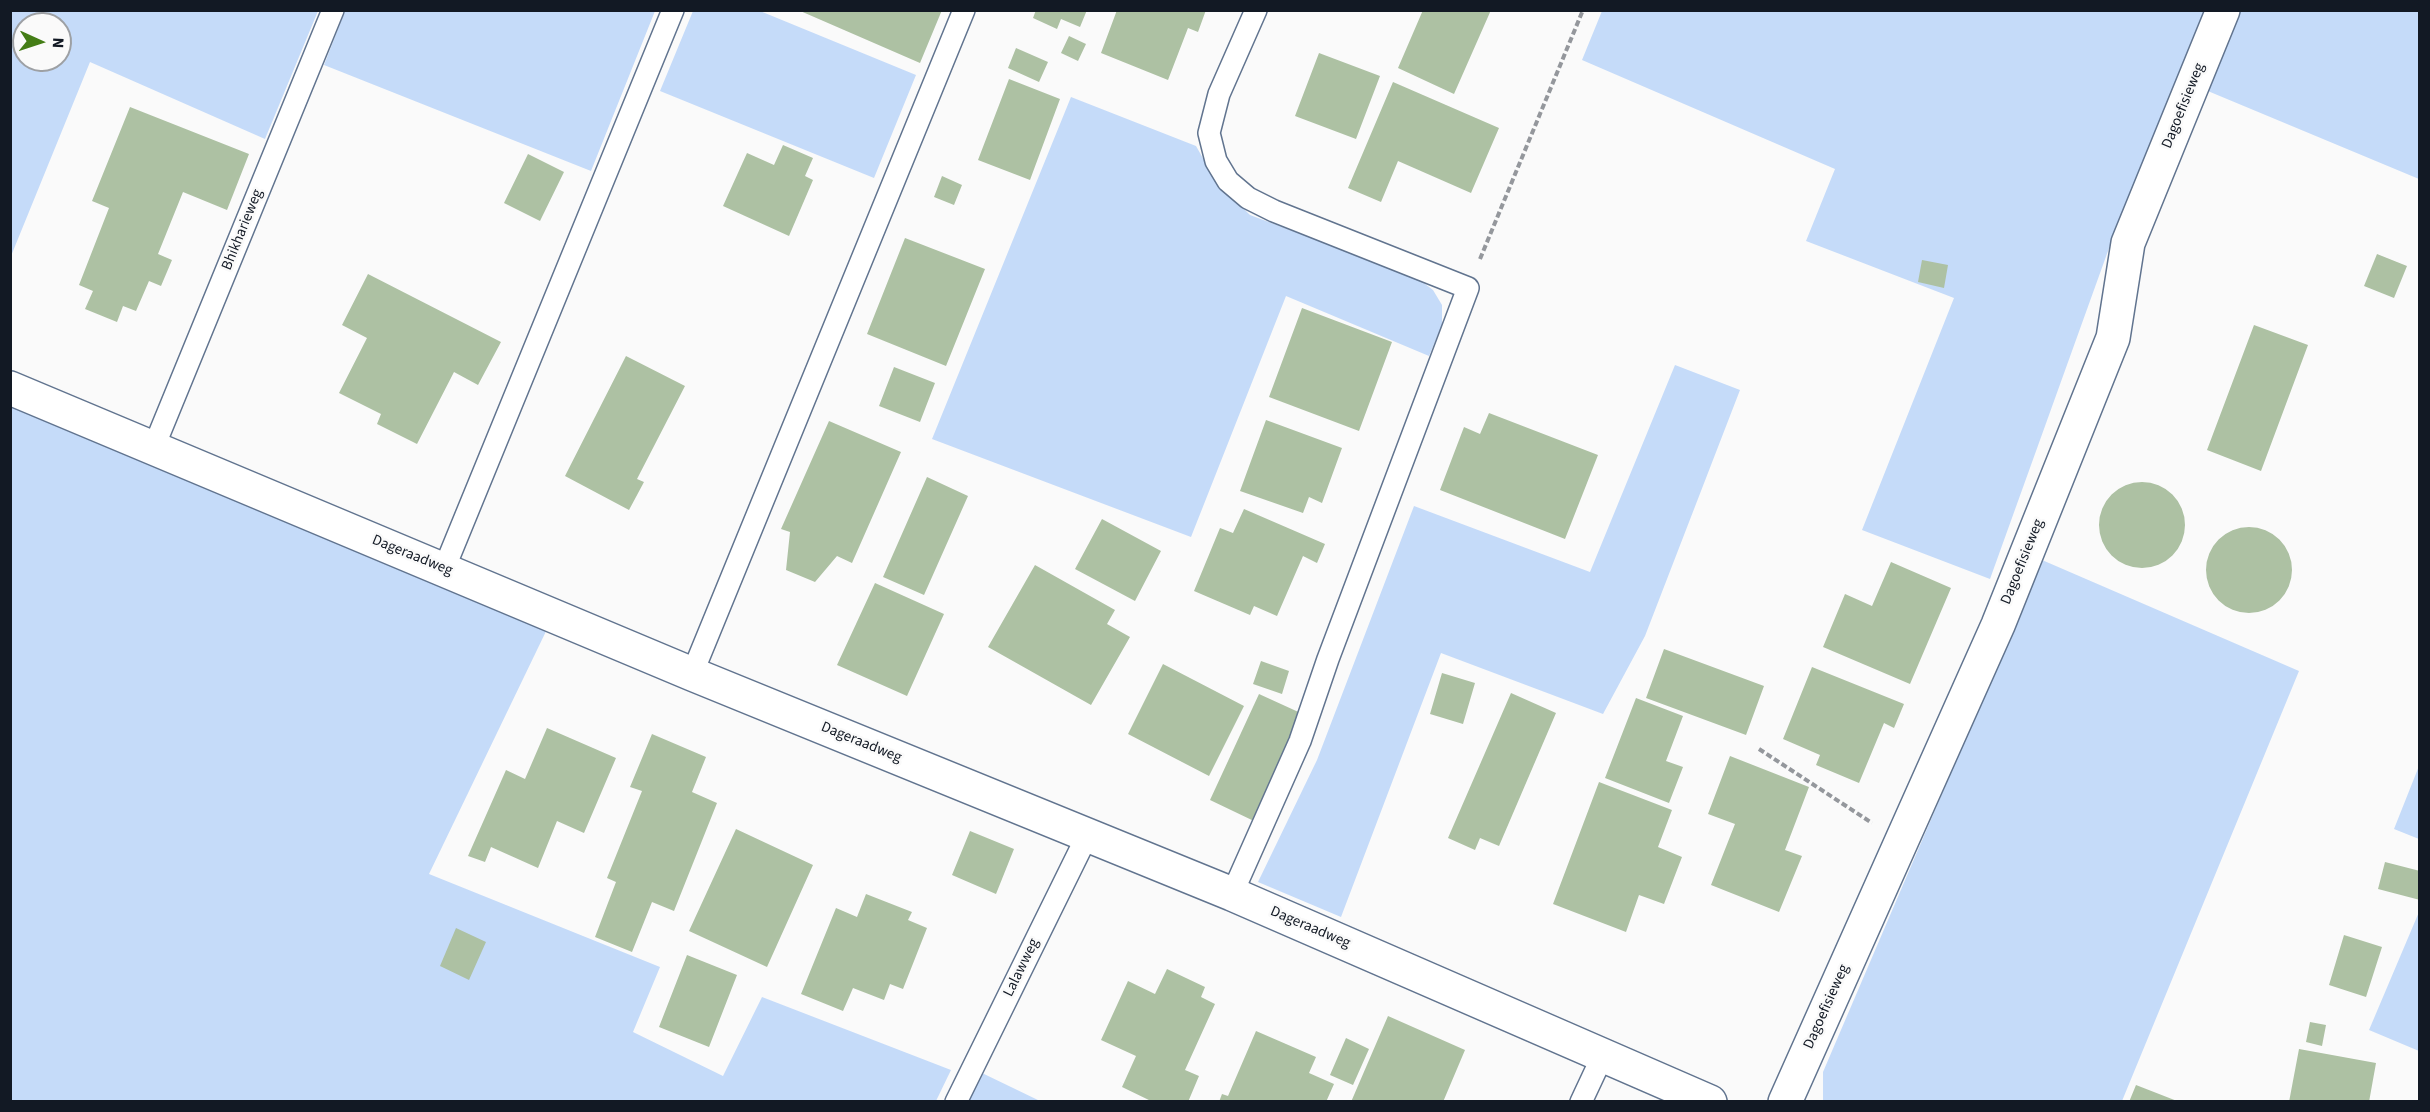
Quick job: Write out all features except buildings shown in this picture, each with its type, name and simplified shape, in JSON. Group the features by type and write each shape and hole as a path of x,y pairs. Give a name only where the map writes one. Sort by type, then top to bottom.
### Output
{"street":[{"name":"Dagoefisieweg","path":"1785,1101 1998,625 2113,338 2128,243 2223,10"},
{"name":"Dageraadweg","path":"10,388 692,674 1232,894 1704,1100"}],"lane":[{"name":"Bhikharieweg","path":"153,449 333,10"},
{"path":"444,569 673,10"},
{"path":"692,674 964,10"},
{"path":"1232,894 1300,741 1467,288 1274,211 1248,198 1228,181 1216,162 1209,133 1219,94 1256,10"},
{"name":"Lalawweg","path":"956,1101 1088,834"},
{"path":"1581,1101 1603,1055"}],"path":[{"path":"1467,288 1583,10"},
{"path":"1759,749 1900,842"}],"shaded area":[{"path":"11,10 318,10 265,139 90,62 11,256"},
{"path":"345,10 655,11 591,171 324,65"},
{"path":"693,11 760,11 916,75 874,178 660,91"},
{"path":"1602,11 2207,11 2113,237 1990,579 1862,530 1954,298 1806,241 1835,169 1582,60"},
{"path":"2236,11 2419,11 2419,179 2203,89"},
{"path":"1071,97 1196,146 1216,181 1250,215 1416,277 1433,290 1442,305 1442,325 1429,356 1286,296 1191,537 932,439"},
{"path":"1675,365 1740,390 1645,636 1603,714 1441,653 1341,917 1258,882 1317,760 1414,506 1590,572"},
{"path":"10,405 550,623 429,874 660,967 633,1032 723,1076 762,997 951,1070 936,1101 11,1101"},
{"path":"2042,560 2299,671 2122,1101 1823,1102 1823,1072"},
{"path":"2419,766 2420,839 2394,829"},
{"path":"2419,912 2420,1051 2369,1030"},
{"path":"982,1073 1040,1101 968,1102"}]}
